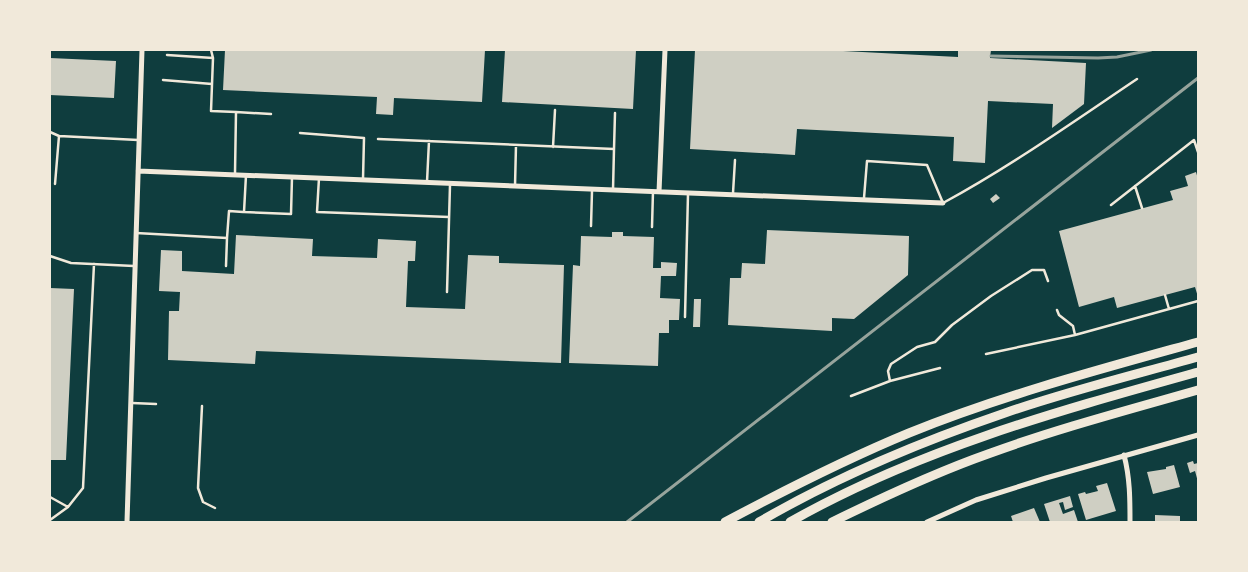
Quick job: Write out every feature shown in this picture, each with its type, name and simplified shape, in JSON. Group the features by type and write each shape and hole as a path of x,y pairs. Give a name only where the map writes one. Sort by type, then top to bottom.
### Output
{"highway":[{"path":"724,522 828,469 933,424 1007,398 1198,342"},
{"path":"759,522 800,498 945,435 1005,413 1198,357"},
{"path":"790,522 895,470 978,437 1198,372"},
{"path":"832,522 940,472 989,453 1198,390"}],"street":[{"path":"127,522 142,50"},
{"path":"656,192 664,50"},
{"path":"138,171 943,203"},
{"path":"927,522 976,500 1124,455 1198,435"},
{"path":"1124,455 1128,473 1130,522"}],"lane":[{"path":"211,50 213,58 211,111 271,114"},
{"path":"167,55 213,58"},
{"path":"863,200 868,161 927,165 943,203 978,184 1043,143 1137,79"},
{"path":"163,80 212,84"},
{"path":"553,147 555,110"},
{"path":"234,175 236,112"},
{"path":"613,190 616,113"},
{"path":"50,132 58,136 138,140"},
{"path":"300,133 364,138 363,180"},
{"path":"55,184 58,136"},
{"path":"378,140 614,150"},
{"path":"1111,205 1194,140 1198,152"},
{"path":"427,183 429,141"},
{"path":"515,186 516,145"},
{"path":"733,195 735,160"},
{"path":"244,212 246,175"},
{"path":"226,266 229,211 291,214 292,177"},
{"path":"319,178 318,212 449,217"},
{"path":"447,292 450,183"},
{"path":"1135,186 1142,208"},
{"path":"592,189 592,226"},
{"path":"652,227 656,192"},
{"path":"685,318 688,193"},
{"path":"136,233 227,238"},
{"path":"50,256 71,263 136,266"},
{"path":"50,520 68,507 83,488 94,264"},
{"path":"890,381 888,372 891,364 917,347 934,342 952,325 991,296 1032,270 1044,270 1048,281"},
{"path":"1166,295 1169,309"},
{"path":"986,354 1075,335 1198,301"},
{"path":"1057,310 1059,315 1073,326 1075,335"},
{"path":"851,396 890,381 940,368"},
{"path":"131,403 156,404"},
{"path":"202,406 198,488 203,502 215,508"},
{"path":"50,497 68,507"}],"building":[{"path":"225,50 485,50 482,102 394,98 393,115 376,114 377,97 223,90"},
{"path":"505,50 636,50 633,109 502,102"},
{"path":"695,50 824,50 958,57 958,50 991,50 990,58 1086,63 1084,104 1052,128 1053,104 988,101 985,163 953,161 954,137 797,129 795,155 690,149"},
{"path":"50,58 116,61 114,98 50,95"},
{"path":"1196,172 1198,179 1198,297 1195,287 1117,308 1114,297 1079,307 1059,231 1173,200 1170,191 1188,186 1185,176"},
{"path":"996,194 1000,198 993,203 990,199"},
{"path":"767,230 909,236 908,275 854,319 832,318 832,331 728,325 730,278 741,278 742,263 765,264"},
{"path":"612,232 623,232 623,236 654,237 653,268 661,268 661,262 677,263 676,276 661,276 660,298 680,299 679,320 669,320 669,333 659,333 658,366 569,363 573,265 580,266 581,236 612,237"},
{"path":"236,235 313,239 312,256 377,258 378,239 416,241 415,261 408,261 406,307 465,309 468,255 499,256 499,263 564,265 561,363 256,351 255,364 168,360 169,311 179,311 180,292 159,291 161,250 182,251 182,271 234,274"},
{"path":"50,288 74,289 66,460 50,460"},
{"path":"694,299 701,299 700,327 693,327"},
{"path":"1193,461 1194,464 1198,463 1198,482 1195,471 1190,473 1187,463"},
{"path":"1174,465 1180,487 1153,494 1147,472 1166,469 1166,467"},
{"path":"1107,483 1116,511 1086,520 1078,494 1098,491 1096,486"},
{"path":"1070,496 1073,507 1065,510 1063,502 1059,503 1063,514 1074,510 1078,522 1050,522 1044,504"},
{"path":"1034,508 1040,522 1013,522 1011,516"},
{"path":"1155,515 1180,516 1180,522 1155,522"}],"railway":[{"path":"991,56 1098,58 1117,57 1151,50"},
{"path":"627,522 1198,78"}]}
